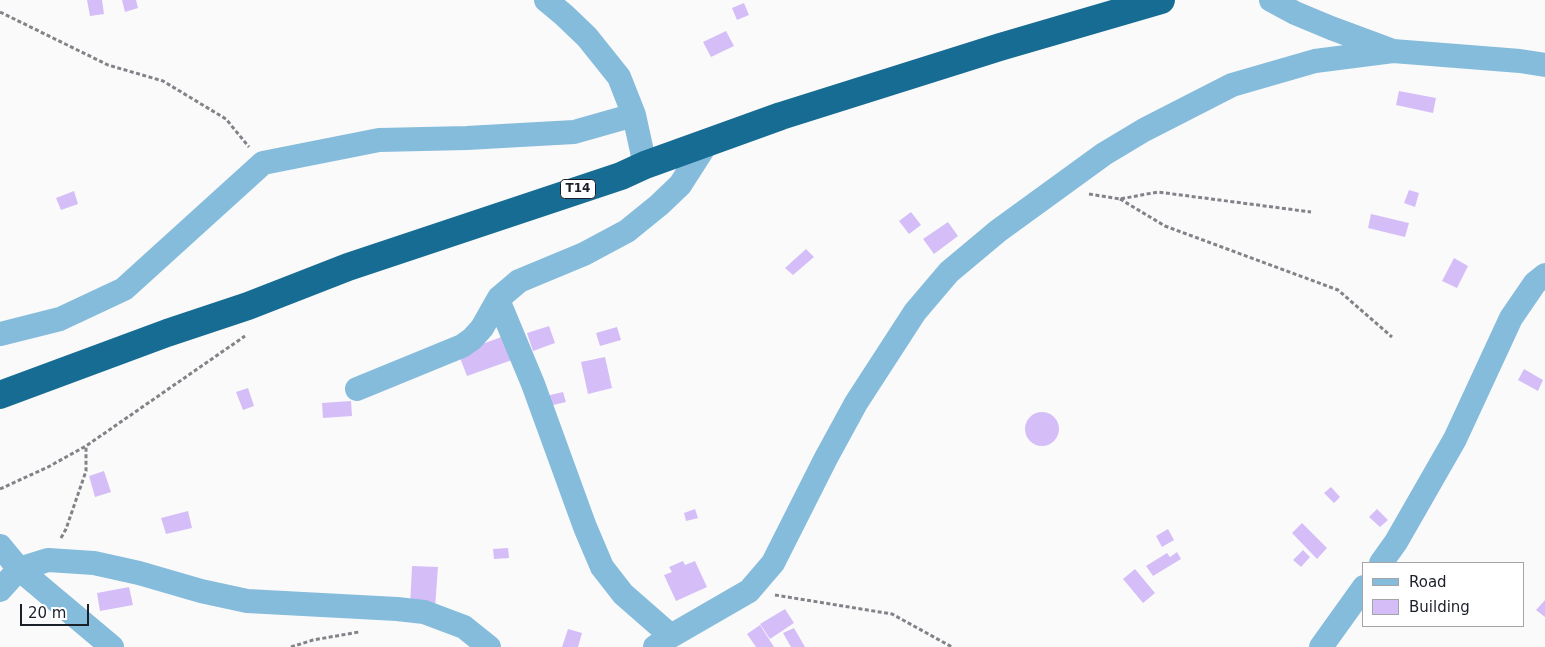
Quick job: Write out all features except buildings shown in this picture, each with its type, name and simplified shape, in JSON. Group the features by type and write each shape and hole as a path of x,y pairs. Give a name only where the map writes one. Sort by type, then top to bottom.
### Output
{"highway":[{"name":"T14","path":"0,395 167,333 248,306 348,267 621,176 645,165 780,116 1000,47 1161,0"}],"street":[{"path":"546,0 564,14 619,76 634,115 645,165"},
{"path":"1271,0 1331,28 1393,51"},
{"path":"499,298 602,567 663,641 750,591 773,563 856,404 915,312 949,272 998,231 1112,149 1232,85 1315,61 1393,51 1545,64"},
{"path":"0,334 60,319 124,289 263,163 379,140 467,138 574,132 634,115"},
{"path":"357,389 462,346 482,328 499,298 519,281 584,254 627,231 659,206 680,185 707,143"},
{"path":"1382,562 1396,542 1455,439 1511,318 1535,283 1545,275"},
{"path":"0,546 19,569 112,647"},
{"path":"0,590 19,569 48,560 94,563 247,601 424,612 464,627 489,647"},
{"path":"1321,647 1362,591"}],"path":[{"path":"0,12 108,65 163,81 226,119 263,163"},
{"path":"1051,192 1120,198 1158,192 1311,212"},
{"path":"1120,198 1165,226 1338,290 1392,337"},
{"path":"0,489 86,446 246,335"},
{"path":"48,560 66,529 86,471 86,446"},
{"path":"750,591 892,614 952,647"}]}
